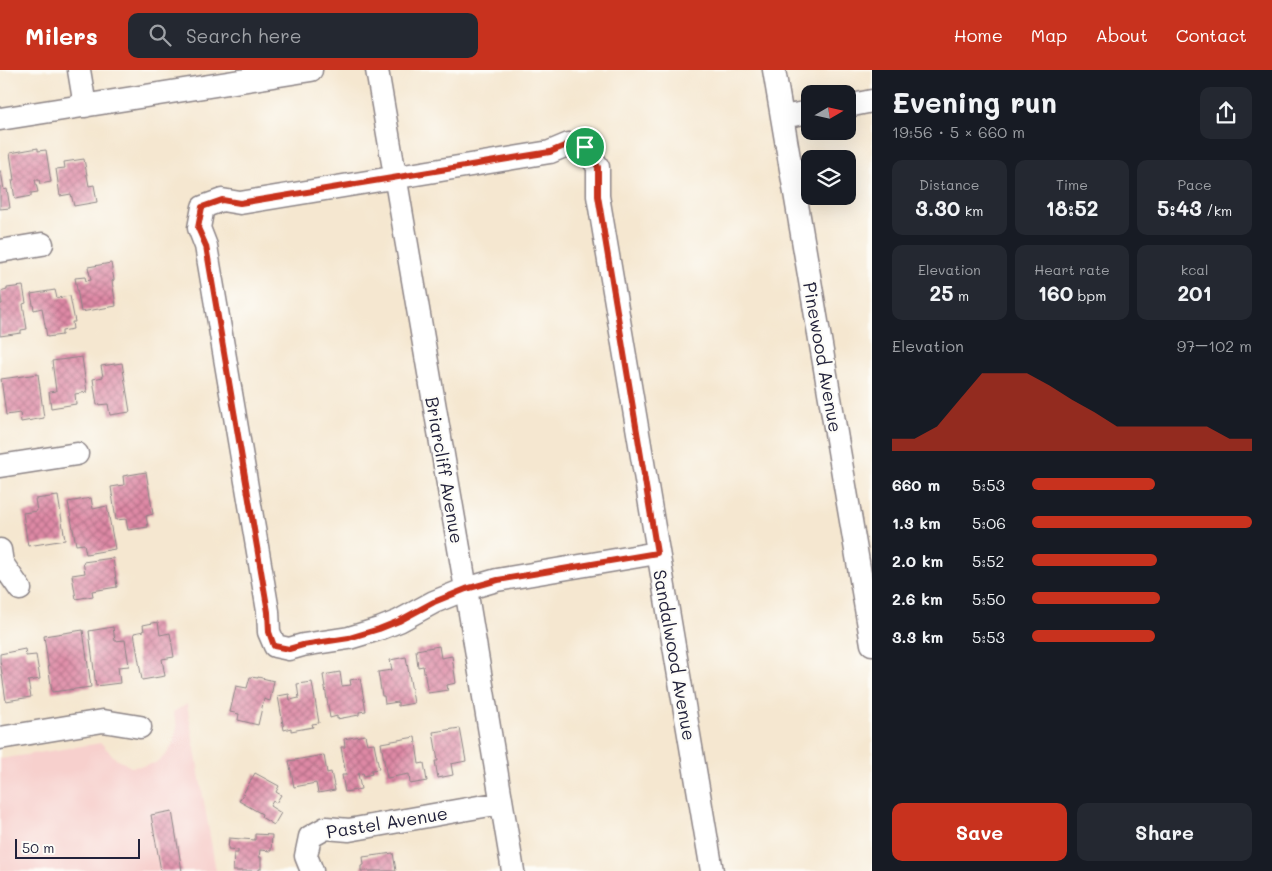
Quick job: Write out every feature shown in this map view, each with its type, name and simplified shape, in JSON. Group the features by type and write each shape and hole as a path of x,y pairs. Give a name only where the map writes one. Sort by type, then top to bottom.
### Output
{"street":[{"path":"79,70 85,106"},
{"path":"0,119 312,70"},
{"name":"Briarcliff Avenue","path":"377,70 466,589 512,871"},
{"name":"Pinewood Avenue","path":"774,70 872,644"},
{"path":"856,104 872,101"},
{"path":"782,117 801,114"},
{"name":"Sandalwood Avenue","path":"395,177 550,152 569,144 585,147 598,167 598,196 712,871"},
{"path":"395,177 240,203 222,200 202,207 198,228 206,246 268,612 269,632 274,646 289,649 349,638 399,621 434,602 466,589 498,580 657,553"},
{"path":"0,251 42,244"},
{"path":"0,466 77,454"},
{"path":"0,550 2,563 20,589"},
{"path":"0,738 103,721 140,727"},
{"name":"Pastel Avenue","path":"312,871 306,856 310,837 326,828 349,830 501,803"}],"shaded area":[{"path":"187,704 216,871 0,871 0,759 101,743 115,758 131,767 155,763 165,756 173,744 177,727 173,712"}],"building":[{"path":"38,148 38,151 46,150 51,182 40,184 39,180 35,180 38,192 31,193 31,196 15,199 10,153"},
{"path":"84,159 89,186 94,185 97,202 74,206 71,194 60,196 56,169 65,168 64,162"},
{"path":"0,171 4,190 7,189 10,208 0,209"},
{"path":"111,263 116,306 81,312 75,278 85,277 86,281 91,280 88,267"},
{"path":"23,286 26,303 23,304 27,329 21,330 21,333 0,336 0,304 2,304 0,292 7,290 7,288"},
{"path":"55,290 57,298 70,296 75,322 72,322 73,329 62,331 62,335 47,337 42,308 34,310 31,294"},
{"path":"82,357 87,392 75,394 76,404 51,408 49,392 56,391 52,361"},
{"path":"122,363 130,412 110,415 108,404 97,405 93,379 103,377 101,366"},
{"path":"38,374 44,418 21,422 20,413 6,415 1,379"},
{"path":"146,472 153,514 146,516 148,527 128,530 126,519 116,520 111,487 124,485 123,476"},
{"path":"58,496 65,540 28,546 23,513 37,511 35,499"},
{"path":"91,498 93,509 107,506 115,549 86,554 84,544 76,545 68,502"},
{"path":"113,558 117,587 92,591 93,596 76,599 72,575 85,573 83,562"},
{"path":"158,622 160,635 170,633 174,657 162,659 165,676 142,680 134,633 144,631 143,625"},
{"path":"113,627 115,641 125,640 129,666 118,667 120,683 96,686 89,631"},
{"path":"83,630 91,687 52,692 44,636"},
{"path":"439,646 441,658 452,656 456,683 447,685 448,690 428,693 423,666 418,667 416,650"},
{"path":"25,649 26,656 36,655 40,679 28,681 31,697 6,701 0,654"},
{"path":"406,657 414,703 398,706 398,702 385,704 378,672 392,670 390,660"},
{"path":"340,672 342,686 351,685 350,680 360,678 366,711 359,712 359,715 337,719 337,716 330,718 323,675"},
{"path":"250,677 274,681 270,701 264,699 258,725 238,720 239,714 230,712 236,686 247,688"},
{"path":"312,682 319,723 312,724 313,727 291,731 291,728 284,730 278,696 289,694 290,700 299,698 297,684"},
{"path":"460,728 466,761 451,764 453,775 438,778 435,761 438,761 433,732"},
{"path":"365,735 367,744 374,743 379,769 371,770 372,774 364,776 363,773 358,774 361,789 345,792 342,775 346,775 341,747 345,747 344,739"},
{"path":"415,737 419,764 424,763 427,781 410,784 409,774 387,778 381,743"},
{"path":"324,755 327,773 331,772 335,790 318,793 316,783 294,787 289,761"},
{"path":"255,773 279,786 276,792 281,795 276,803 273,801 270,806 281,813 274,825 261,817 262,814 239,801"},
{"path":"172,811 182,871 161,871 151,815"},
{"path":"255,834 272,835 271,851 260,850 261,869 259,871 233,871 234,853 238,853 238,850 228,849 229,838 255,840"},
{"path":"393,853 396,871 361,871 361,866 364,865 363,857"}],"route":[{"path":"569,144 585,147 598,167 598,196 657,553 498,580 466,589 434,602 399,621 349,638 289,649 274,646 269,632 268,612 206,246 198,228 202,207 222,200 240,203 550,152 569,144"}]}
